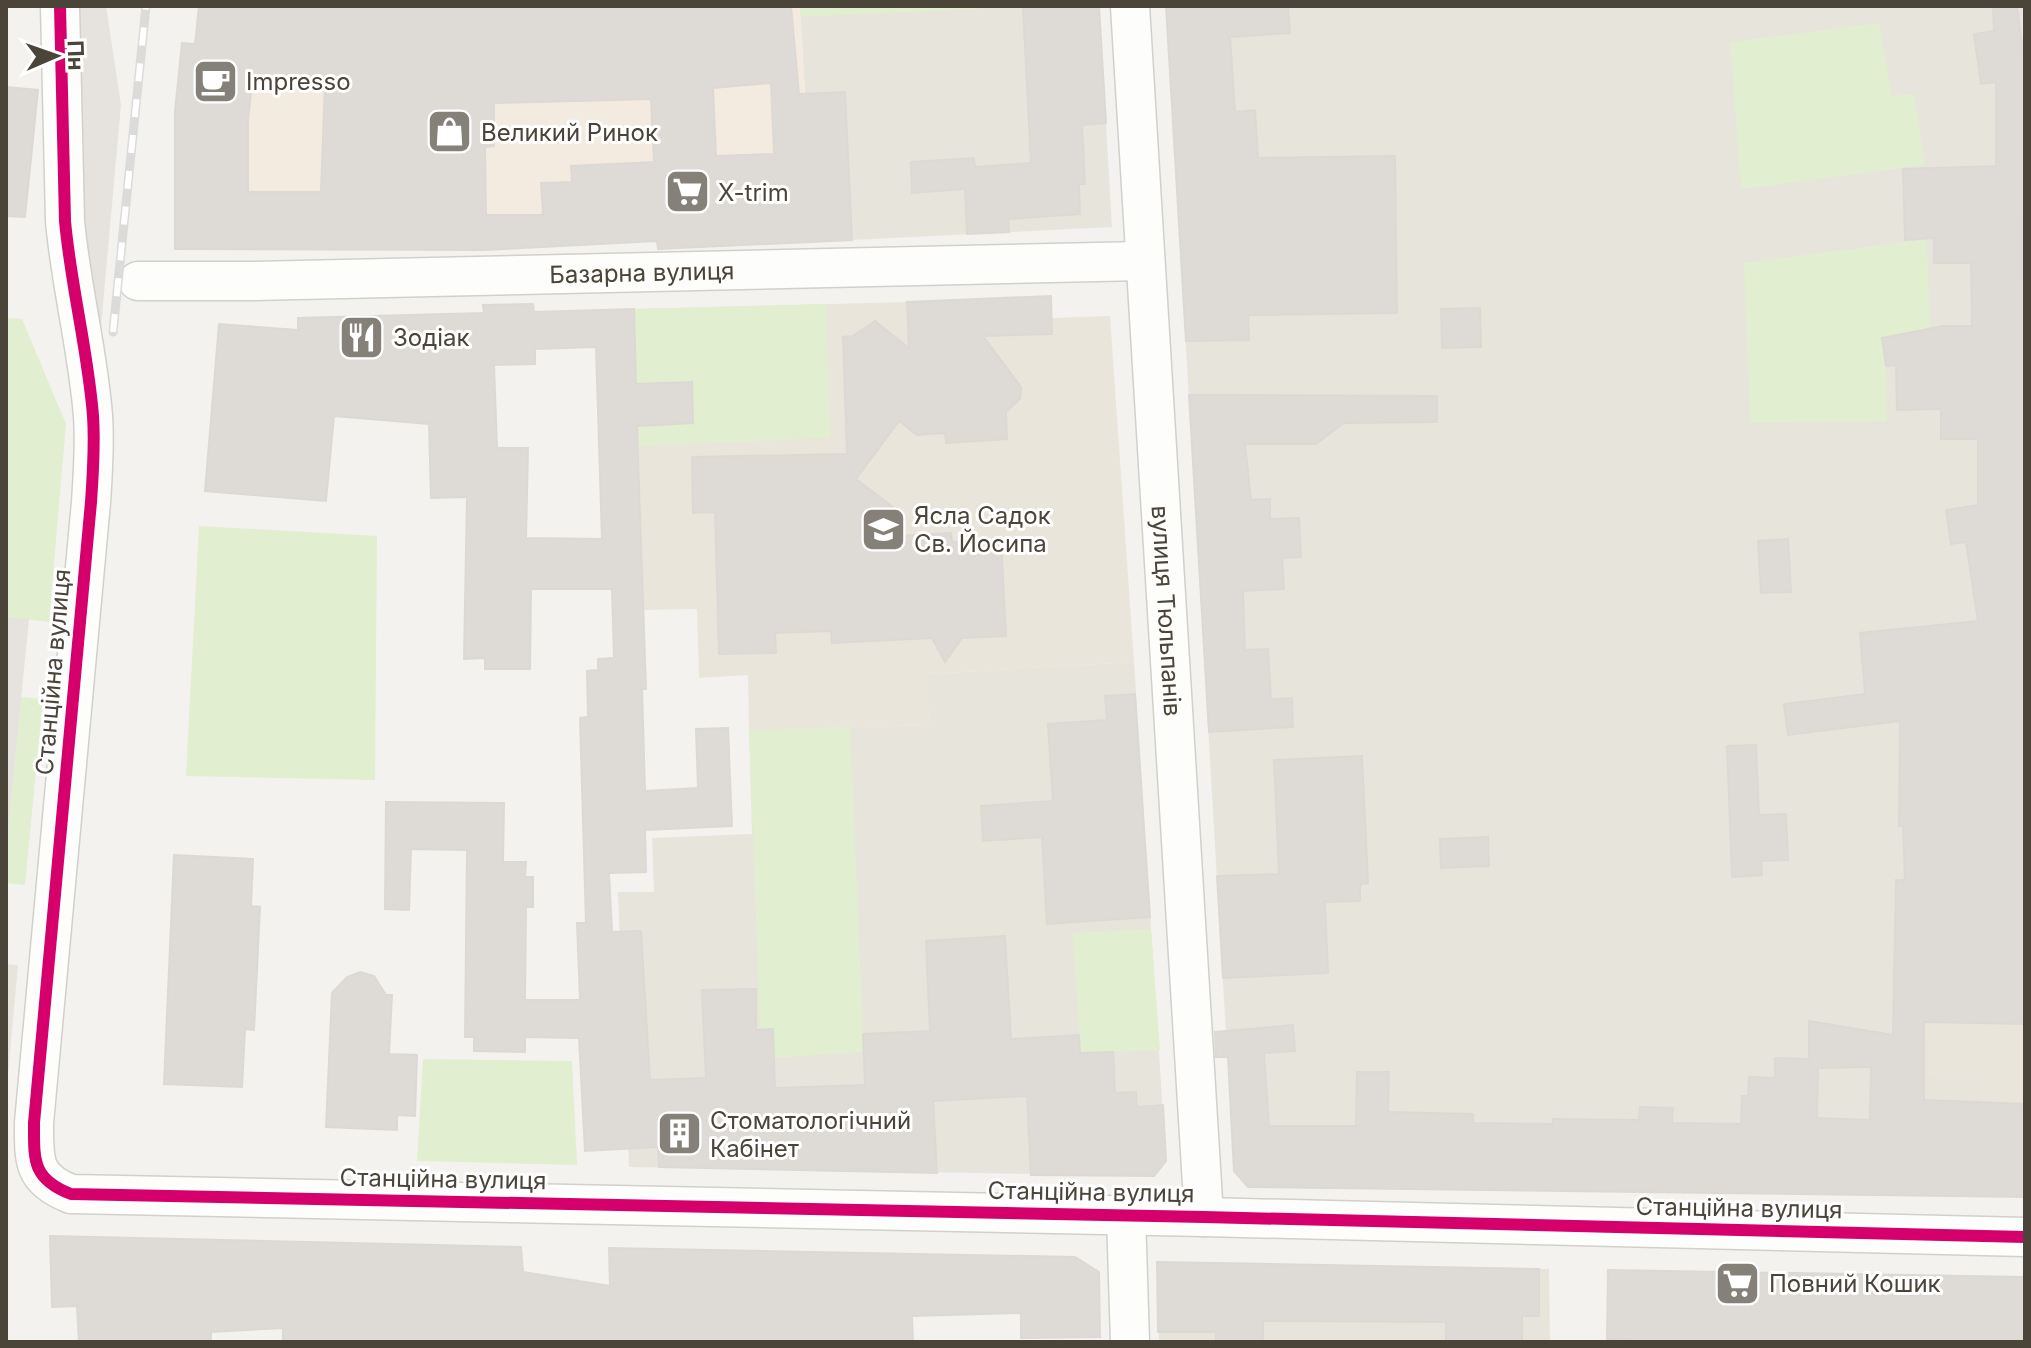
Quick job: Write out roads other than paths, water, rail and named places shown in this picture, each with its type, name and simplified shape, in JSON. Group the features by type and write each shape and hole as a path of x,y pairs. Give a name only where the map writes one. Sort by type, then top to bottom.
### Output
{"street":[{"name":"Станційна вулиця","path":"60,6 65,221 93,415 93,463 34,1123 34,1152 39,1174 52,1186 71,1194 2025,1237"},
{"name":"вулиця Тюльпанів","path":"1130,6 1143,261 1204,1217"},
{"name":"Базарна вулиця","path":"138,281 269,281 1143,261"},
{"path":"1126,1215 1130,1342"}],"railway":[{"path":"113,332 146,6"}],"place":[{"name":"Impresso","path":"215,81"},
{"name":"Великий Ринок","path":"450,132"},
{"name":"X-trim","path":"687,192"},
{"name":"Зодіак","path":"362,337"},
{"name":"Ясла Садок Св. Йосипа","path":"883,529"},
{"name":"Стоматологічний Кабінет","path":"679,1134"},
{"name":"Повний Кошик","path":"1738,1283"}]}
